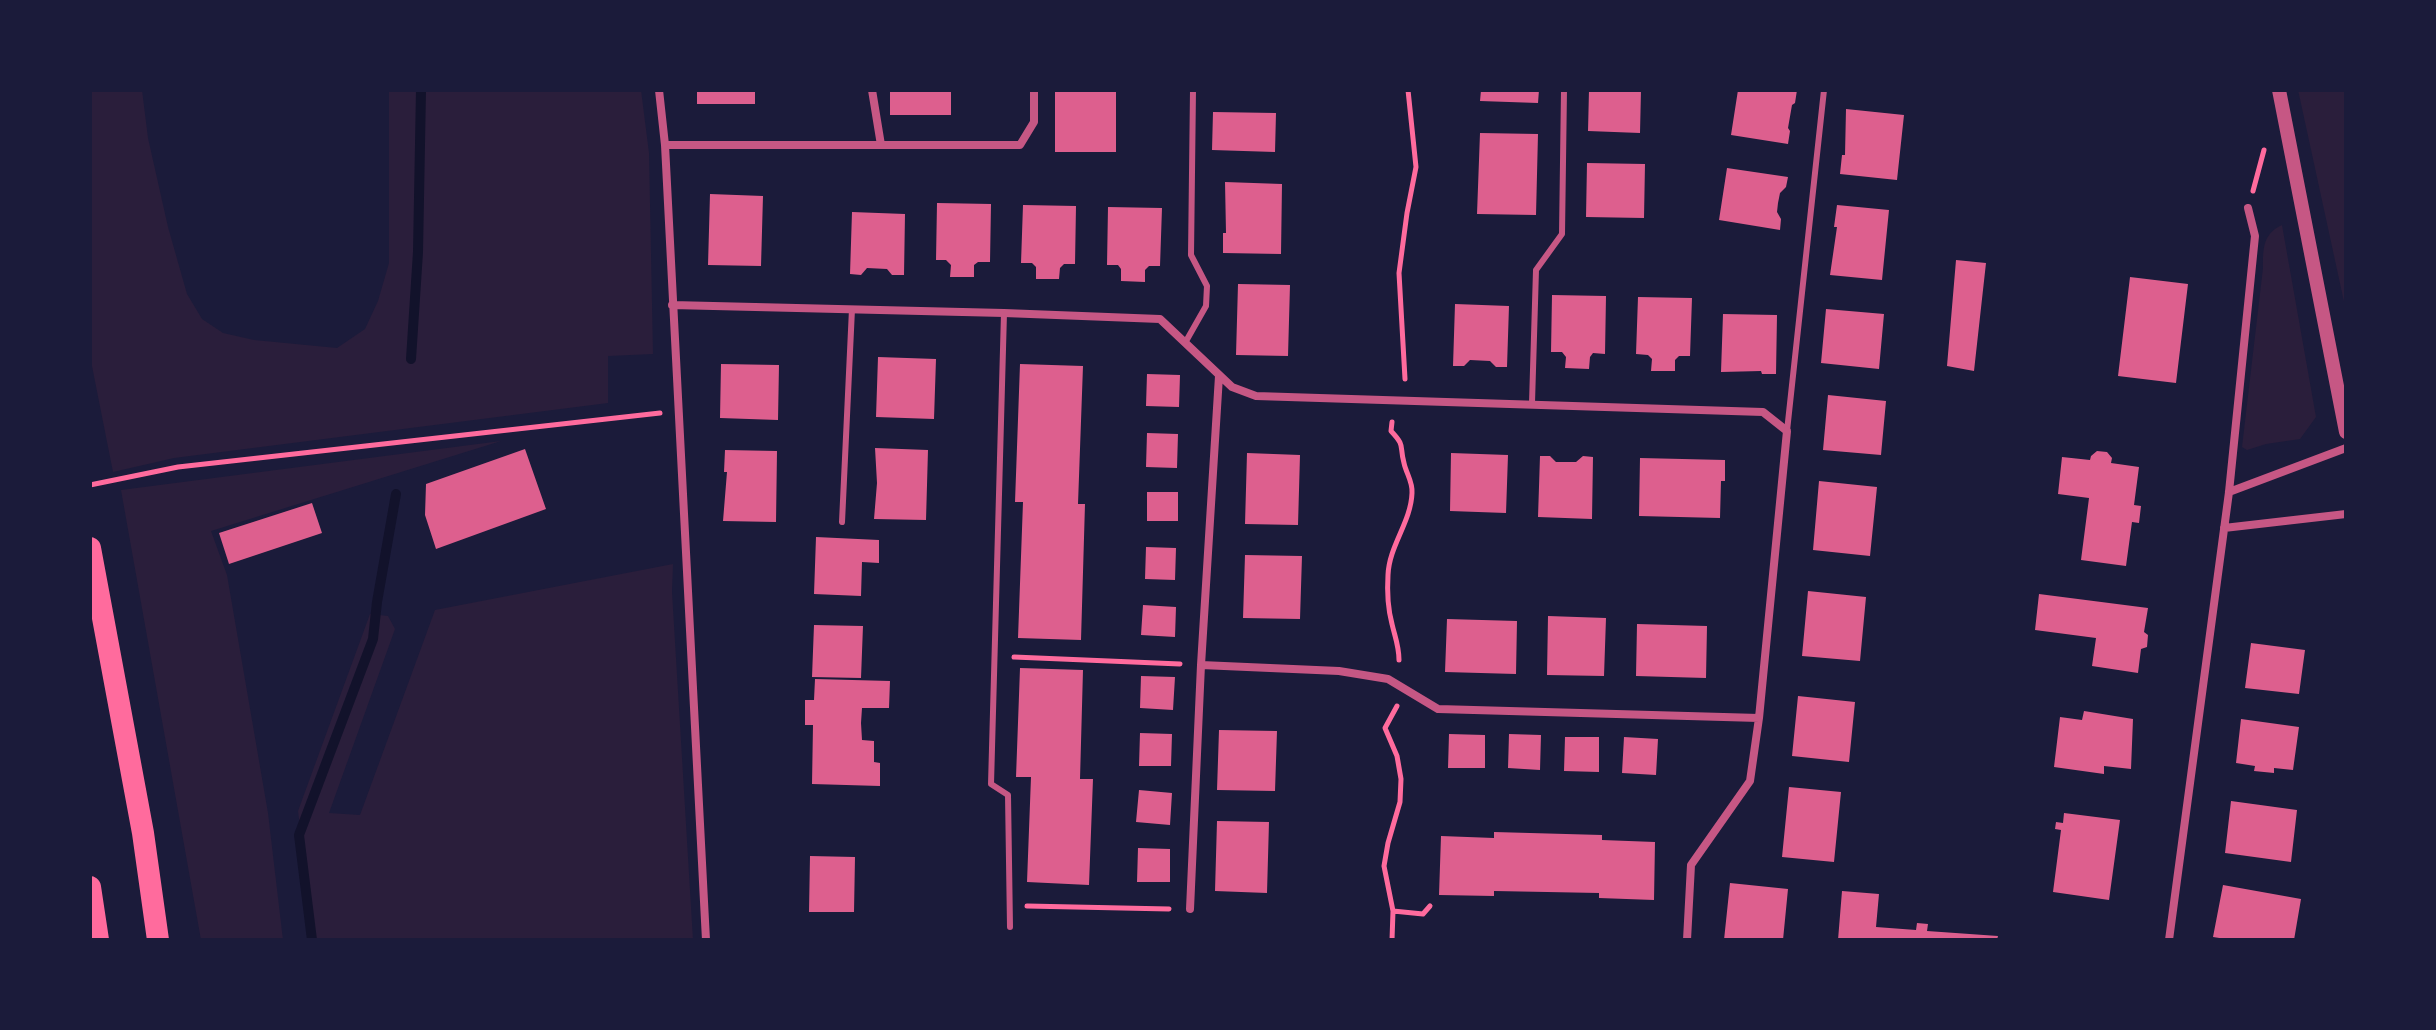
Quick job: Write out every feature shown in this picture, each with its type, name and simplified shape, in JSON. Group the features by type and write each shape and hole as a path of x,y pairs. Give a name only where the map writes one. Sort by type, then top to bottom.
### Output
{"highway":[{"path":"90,548 143,833 158,940"},
{"path":"90,887 98,940"}],"street":[{"path":"659,90 665,145 706,940"},
{"path":"872,90 881,145"},
{"path":"665,145 1020,145 1034,122 1034,90"},
{"path":"2279,90 2346,432"},
{"path":"2169,940 2229,492 2255,236 2248,208"},
{"path":"672,305 1160,319 1232,387 1256,396 1763,412 1787,431 1750,781 1691,865 1687,940"},
{"path":"1190,909 1219,376"},
{"path":"2229,492 2346,448"},
{"path":"2224,528 2346,514"},
{"path":"1201,665 1339,671 1388,679 1438,709 1759,718"}],"lane":[{"path":"1185,343 1206,306 1207,286 1191,255 1193,90"},
{"path":"1532,403 1536,270 1562,234 1564,90"},
{"path":"1787,431 1824,90"},
{"path":"842,522 852,309"},
{"path":"1004,313 991,784 1008,795 1010,927"}],"path":[{"path":"1392,940 1393,911 1384,866 1400,802 1401,779 1397,756 1385,728 1398,705 1399,646 1388,598 1388,574 1413,490 1404,463 1403,443 1391,431 1392,401 1406,378 1399,273 1416,167 1408,90"},
{"path":"90,485 178,467 679,411"},
{"path":"993,656 1201,665"},
{"path":"1010,905 1190,909"},
{"path":"1393,911 1423,914 1430,906"}],"shaded area":[{"path":"90,90 142,90 148,138 168,227 187,294 202,319 223,333 254,340 337,348 365,329 378,301 389,263 389,90 641,90 649,153 653,354 608,356 608,403 174,458 113,472 90,356"},
{"path":"2298,90 2346,90 2346,311 2300,99"},
{"path":"2282,225 2316,417 2300,439 2247,450 2242,447 2264,248 2271,233"},
{"path":"501,441 211,531 227,575 268,813 283,940 201,940 121,490"},
{"path":"673,564 672,592 693,940 315,940 298,811 370,614 388,616 395,629 329,813 360,815 435,610"}],"building":[{"path":"697,90 755,90 755,104 697,104"},
{"path":"890,90 951,90 951,115 890,115"},
{"path":"1055,90 1116,90 1116,152 1055,152"},
{"path":"1481,90 1539,90 1538,103 1480,101"},
{"path":"1589,90 1641,90 1640,133 1588,131"},
{"path":"1738,90 1797,90 1788,128 1788,144 1731,135"},
{"path":"1846,109 1904,115 1897,180 1840,174 1842,155 1845,155"},
{"path":"1213,112 1276,113 1275,152 1212,150"},
{"path":"1480,133 1538,134 1536,215 1477,214"},
{"path":"1587,163 1645,164 1644,218 1586,217"},
{"path":"1727,168 1788,177 1778,203 1780,230 1719,220"},
{"path":"1225,182 1282,184 1281,254 1223,253 1223,233 1226,233"},
{"path":"710,194 763,196 761,266 708,265"},
{"path":"937,203 991,204 990,262 974,265 974,277 950,277 951,265 946,260 936,260"},
{"path":"1023,205 1076,206 1075,264 1064,264 1060,268 1059,279 1036,279 1036,267 1032,263 1021,263"},
{"path":"1837,205 1889,210 1882,280 1830,275"},
{"path":"1108,207 1162,208 1160,266 1149,266 1145,270 1145,282 1121,281 1118,265 1107,265"},
{"path":"852,212 905,214 904,275 892,275 887,269 867,268 861,275 850,274"},
{"path":"1956,260 1986,263 1974,371 1947,366"},
{"path":"2130,277 2188,284 2176,383 2118,376"},
{"path":"1238,284 1290,285 1288,356 1236,355"},
{"path":"1552,295 1606,296 1605,354 1593,353 1589,369 1565,368 1566,357 1562,352 1551,352"},
{"path":"1638,297 1692,298 1690,356 1679,356 1675,360 1675,371 1651,371 1652,359 1648,355 1636,354"},
{"path":"1455,304 1509,306 1507,367 1496,367 1490,361 1470,360 1464,366 1453,366"},
{"path":"1826,309 1884,314 1879,369 1821,363"},
{"path":"1723,314 1777,315 1776,374 1762,374 1761,371 1721,372"},
{"path":"878,357 936,359 934,419 876,417"},
{"path":"721,364 779,365 778,420 720,418"},
{"path":"1020,364 1083,366 1078,504 1085,504 1081,640 1018,638 1023,502 1015,502"},
{"path":"1147,374 1180,375 1179,407 1146,406"},
{"path":"1828,395 1886,401 1881,455 1823,450"},
{"path":"1147,433 1178,434 1177,468 1146,467"},
{"path":"875,448 928,450 926,520 874,519 877,483"},
{"path":"525,449 546,509 436,549 425,515 426,484"},
{"path":"725,450 777,451 776,522 723,521 727,472 724,472"},
{"path":"2097,451 2107,452 2112,458 2111,463 2139,467 2134,505 2141,506 2139,523 2132,522 2126,566 2081,560 2089,498 2058,494 2062,457 2090,460"},
{"path":"1247,453 1300,455 1298,525 1245,524"},
{"path":"1451,453 1508,455 1506,513 1450,511"},
{"path":"1540,456 1550,456 1556,462 1576,462 1583,456 1593,457 1592,519 1538,517"},
{"path":"1640,458 1725,460 1720,518 1639,516"},
{"path":"1819,481 1877,487 1870,556 1813,550"},
{"path":"1147,492 1178,492 1178,521 1147,521"},
{"path":"312,503 322,533 229,564 219,533"},
{"path":"816,537 879,540 879,563 862,562 861,596 814,594"},
{"path":"1146,547 1176,548 1175,580 1145,579"},
{"path":"1245,555 1302,556 1300,619 1243,618"},
{"path":"1808,591 1866,597 1860,661 1802,656"},
{"path":"2039,594 2148,608 2144,632 2148,635 2147,647 2141,649 2138,673 2092,666 2096,638 2035,630"},
{"path":"1143,605 1176,607 1175,637 1141,635"},
{"path":"1548,616 1606,618 1604,676 1547,675"},
{"path":"1447,619 1517,621 1516,674 1445,672"},
{"path":"1637,624 1707,626 1706,678 1636,676"},
{"path":"814,625 863,626 861,678 812,677"},
{"path":"2251,643 2305,650 2299,694 2245,688"},
{"path":"1020,668 1083,670 1080,779 1093,779 1089,885 1027,882 1031,777 1016,777"},
{"path":"1141,676 1175,677 1173,710 1140,708"},
{"path":"815,679 890,681 889,708 862,708 862,740 874,741 874,762 880,763 880,786 812,784 813,725 805,725 805,700 814,700"},
{"path":"1798,696 1855,702 1849,762 1792,756"},
{"path":"2084,711 2133,719 2131,769 2104,766 2104,774 2054,767 2060,717 2082,720"},
{"path":"2241,719 2299,727 2293,770 2274,768 2274,773 2254,771 2255,766 2236,763"},
{"path":"1219,730 1277,731 1275,791 1217,790"},
{"path":"1140,733 1172,734 1171,766 1139,766"},
{"path":"1449,734 1485,735 1485,768 1448,768"},
{"path":"1509,734 1541,735 1540,770 1508,768"},
{"path":"1565,737 1599,737 1599,772 1564,771"},
{"path":"1624,737 1658,739 1656,775 1622,773"},
{"path":"1789,787 1841,792 1834,862 1782,857"},
{"path":"1139,790 1172,793 1170,825 1136,822"},
{"path":"2231,801 2297,810 2291,862 2225,853"},
{"path":"2064,813 2120,820 2109,900 2053,892 2061,830 2055,829 2056,822 2063,823"},
{"path":"1217,821 1269,822 1267,893 1215,891"},
{"path":"1494,832 1602,835 1602,840 1655,842 1654,900 1599,898 1599,893 1494,891 1494,896 1439,895 1441,836 1494,838"},
{"path":"1138,848 1170,849 1170,882 1137,882"},
{"path":"810,856 855,857 854,912 809,912"},
{"path":"1730,883 1788,889 1783,940 1724,940"},
{"path":"2223,885 2301,899 2294,940 2213,937"},
{"path":"1842,891 1879,894 1876,927 1916,930 1917,923 1928,924 1927,931 1998,936 1997,940 1838,940"}],"waterway":[{"path":"411,359 418,252 421,90"},
{"path":"312,940 299,835 373,639 396,494"}]}
